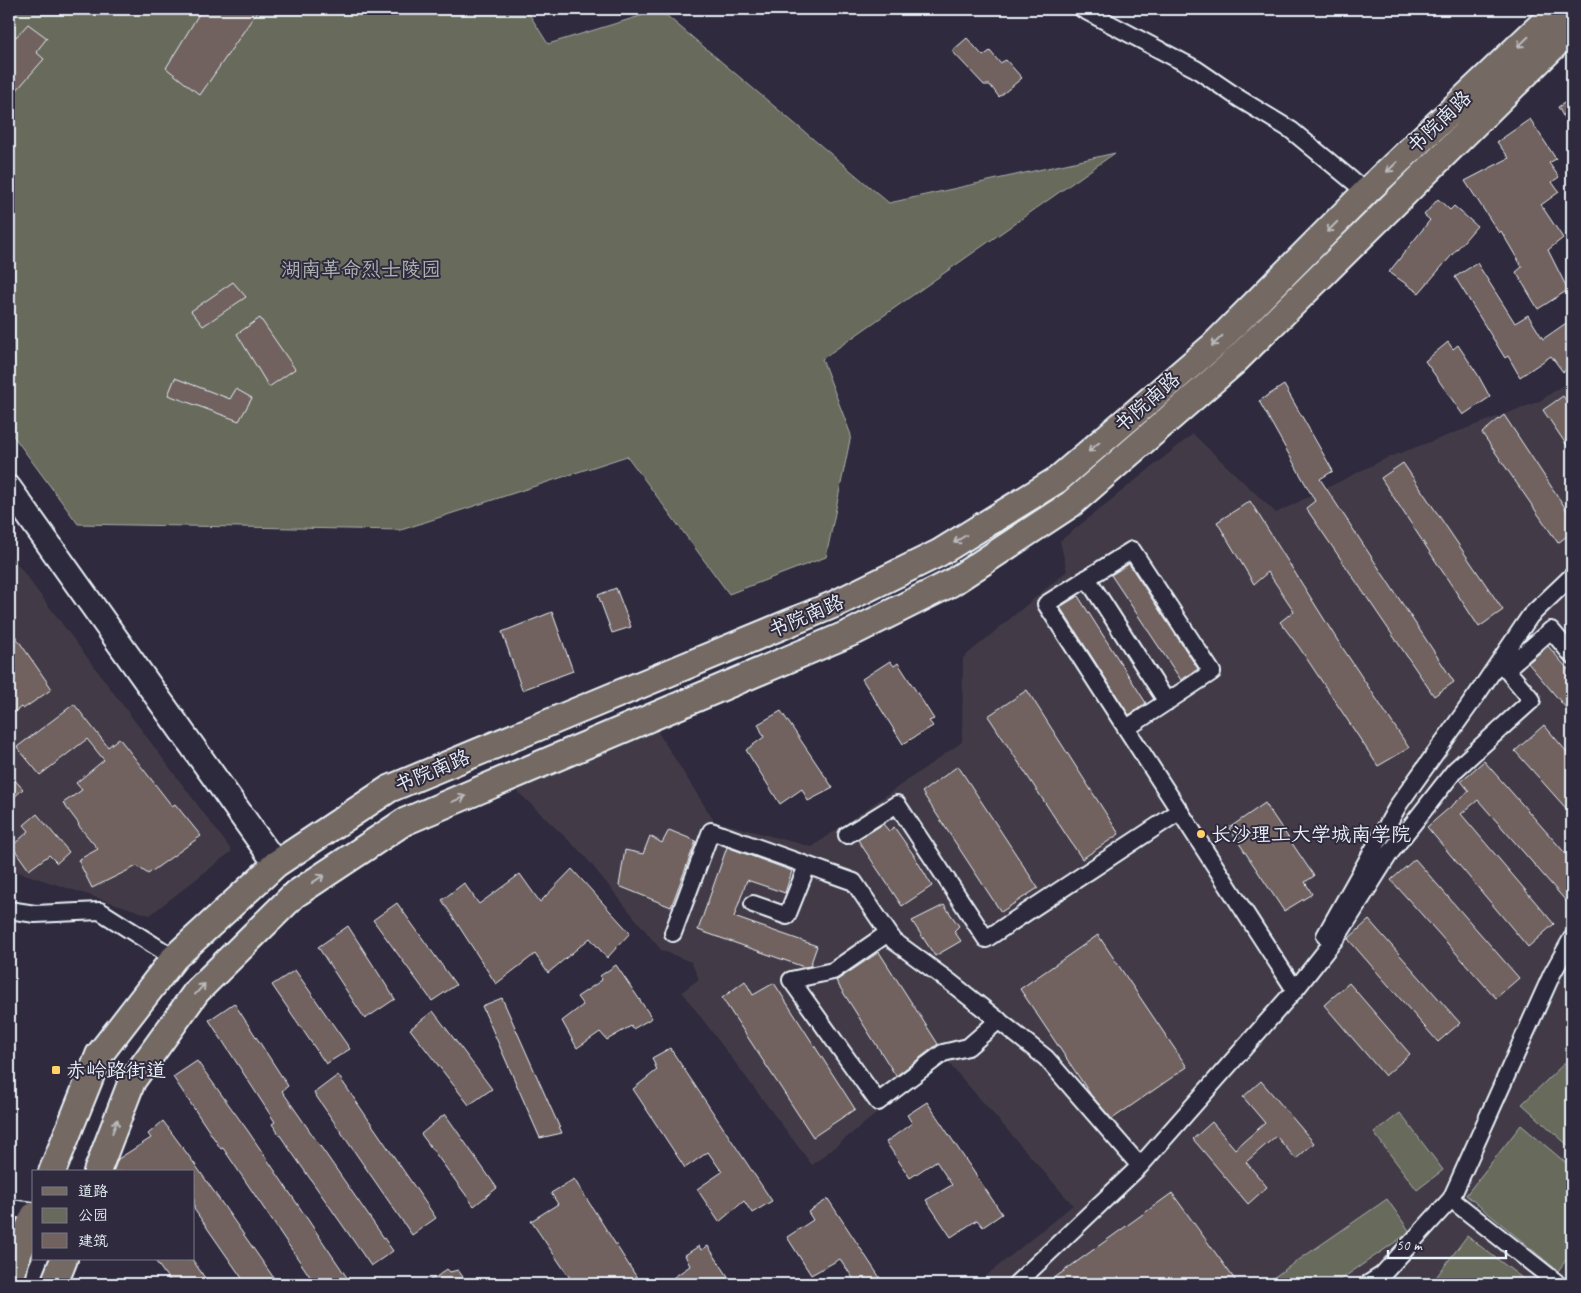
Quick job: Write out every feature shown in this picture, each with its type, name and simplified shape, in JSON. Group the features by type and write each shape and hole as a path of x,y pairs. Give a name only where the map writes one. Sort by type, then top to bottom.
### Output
{"main road":[{"name":"书院南路","path":"53,1170 99,1055 174,958 276,864 389,789 835,604 939,553 1057,480 1214,345 1366,192 1558,9"},
{"name":"书院南路","path":"98,1170 132,1081 197,991 294,895 404,822 864,627 951,582 1071,504 1232,364 1572,28"},
{"path":"10,1284 15,1261 32,1221"},
{"path":"54,1284 64,1260"}],"street":[{"path":"1082,9 1196,69 1291,130 1366,192"},
{"path":"9,488 276,864"},
{"path":"1127,728 1212,672 1132,550 1046,604 1295,990"},
{"path":"1295,990 1399,804 1530,616 1572,576"},
{"path":"1087,578 1167,702"},
{"path":"1016,1284 1140,1166 1295,990 1339,934 1390,853 1455,770 1532,700 1506,669 1551,630 1572,655"},
{"path":"848,835 897,804 986,939 1180,811"},
{"path":"673,933 711,831 854,882 894,941 950,982 1046,1058 1140,1166"},
{"path":"753,904 787,916 807,866"},
{"path":"9,910 35,914 100,911 174,958"},
{"path":"888,933 833,971 791,980 878,1102 943,1052 968,1047 999,1020"},
{"path":"1368,1284 1382,1275 1451,1199 1552,974 1572,938"},
{"path":"1451,1199 1556,1282 1555,1284"},
{"path":"9,1208 32,1211"}],"shaded area":[{"name":"长沙理工大学城南学院","path":"1572,379 1572,1284 976,1284 1073,1205 945,1059 812,1165 682,992 699,979 691,962 661,950 583,854 515,789 656,729 714,821 812,847 962,742 963,658 1067,571 1060,541 1193,434 1276,513 1387,458 1540,401"},
{"path":"9,553 232,851 150,915 9,869"}],"green space":[{"name":"湖南革命烈士陵园","path":"9,9 526,9 548,44 660,10 889,203 1115,153 822,359 851,435 826,557 729,594 627,456 401,530 78,524 9,430"},
{"path":"1571,1057 1572,1059 1572,1149 1522,1104"},
{"path":"1400,1113 1443,1170 1417,1190 1374,1133"},
{"path":"1521,1125 1572,1168 1572,1252 1558,1271 1466,1195"},
{"path":"1387,1199 1410,1232 1334,1284 1269,1284 1267,1282"},
{"path":"1467,1236 1530,1284 1431,1284"}],"building":[{"path":"202,9 259,9 200,95 166,68"},
{"path":"28,24 47,38 36,52 44,59 16,91 9,84 9,31 16,37"},
{"path":"967,38 983,56 990,51 1000,63 1006,60 1022,78 999,97 990,85 984,85 952,51"},
{"path":"1572,98 1572,132 1558,107"},
{"path":"1530,119 1556,159 1549,163 1559,177 1552,182 1559,192 1541,205 1563,238 1548,250 1568,290 1538,309 1516,272 1522,267 1501,231 1499,233 1465,181 1509,158 1497,142"},
{"path":"1438,199 1450,210 1454,206 1477,226 1419,293 1389,272 1430,220 1424,215"},
{"path":"1477,263 1515,323 1528,315 1543,339 1572,319 1572,365 1563,372 1551,356 1520,377 1508,356 1505,358 1455,277"},
{"path":"233,282 246,297 203,326 191,311"},
{"path":"260,318 295,369 269,387 237,334"},
{"path":"1448,342 1453,349 1458,345 1490,397 1463,415 1425,361"},
{"path":"175,378 230,399 236,389 252,398 239,421 168,395"},
{"path":"1284,385 1333,471 1320,479 1454,682 1434,696 1306,508 1315,501 1259,401"},
{"path":"1563,396 1572,409 1572,453 1543,410"},
{"path":"1504,415 1572,518 1572,532 1558,543 1482,433"},
{"path":"1403,463 1503,610 1479,627 1381,478"},
{"path":"1250,501 1336,638 1409,748 1378,766 1299,647 1280,622 1294,611 1268,572 1254,584 1217,522"},
{"path":"1129,564 1198,669 1181,680 1111,575"},
{"path":"616,588 631,627 612,633 598,595"},
{"path":"1078,596 1146,703 1129,715 1060,607"},
{"path":"552,612 573,671 522,690 502,632"},
{"path":"9,627 52,689 23,709 21,707 9,716"},
{"path":"1548,646 1572,674 1572,715 1528,663"},
{"path":"890,661 894,666 898,663 934,719 929,721 933,726 903,744 862,679"},
{"path":"1027,690 1119,834 1082,859 988,716"},
{"path":"74,704 108,747 119,738 172,806 175,804 201,836 148,874 137,866 92,888 78,860 98,849 63,803 82,790 76,783 104,760 87,739 40,775 17,747"},
{"path":"781,711 833,788 808,801 802,789 780,804 746,750 764,737 758,724"},
{"path":"1544,725 1572,758 1572,815 1515,751"},
{"path":"1484,761 1572,861 1572,908 1478,800 1461,814 1554,924 1528,947 1427,827 1469,791 1461,781"},
{"path":"958,766 1038,888 1001,912 922,792"},
{"path":"9,774 23,789 9,802"},
{"path":"1265,803 1314,876 1305,882 1312,894 1284,911 1229,828"},
{"path":"37,814 69,852 57,863 49,855 29,870 12,846 29,831 24,825"},
{"path":"883,824 889,831 894,827 932,886 902,906 858,840"},
{"path":"669,830 696,841 671,907 619,886 625,850 643,854 650,836 662,843"},
{"path":"727,847 792,871 785,893 747,880 734,917 817,946 810,966 804,967 698,930"},
{"path":"1415,859 1519,978 1496,998 1391,880"},
{"path":"572,869 630,933 607,958 590,938 548,973 535,954 496,984 442,900 464,883 479,904 520,874 540,902"},
{"path":"397,903 456,985 432,1001 373,920"},
{"path":"944,905 959,926 954,931 961,941 935,956 912,921"},
{"path":"1369,920 1460,1023 1438,1042 1348,939"},
{"path":"348,926 395,999 365,1019 318,947"},
{"path":"1098,935 1187,1067 1112,1119 1091,1095 1020,989"},
{"path":"879,952 938,1044 896,1076 836,981"},
{"path":"616,965 652,1018 633,1029 631,1026 607,1040 600,1032 577,1048 562,1021 583,1005 577,997 602,980 600,976"},
{"path":"295,970 350,1049 326,1064 272,985"},
{"path":"745,981 753,995 774,983 855,1109 813,1137 722,998"},
{"path":"1349,983 1410,1054 1385,1076 1324,1005"},
{"path":"502,998 562,1133 540,1138 482,1006"},
{"path":"234,1003 288,1086 282,1091 393,1251 371,1266 272,1124 275,1122 209,1020"},
{"path":"433,1011 492,1089 469,1105 410,1029"},
{"path":"670,1048 772,1201 752,1213 744,1201 719,1222 697,1189 722,1172 708,1152 685,1168 633,1089 657,1070 652,1058"},
{"path":"197,1061 248,1131 348,1279 342,1284 315,1284 173,1077"},
{"path":"338,1075 436,1218 412,1235 314,1093"},
{"path":"1261,1081 1314,1143 1296,1159 1276,1136 1246,1162 1267,1187 1248,1204 1193,1139 1212,1122 1235,1149 1265,1123 1243,1097"},
{"path":"927,1102 1002,1214 983,1227 977,1220 951,1237 926,1200 952,1185 936,1161 910,1178 886,1142 912,1123 907,1115"},
{"path":"445,1114 497,1188 474,1206 421,1134"},
{"path":"163,1121 278,1284 246,1284 195,1210 195,1170 114,1170 118,1159 151,1138 148,1134"},
{"path":"574,1179 641,1284 574,1284 531,1221 558,1204 551,1193"},
{"path":"1172,1193 1238,1284 1046,1284"},
{"path":"828,1199 884,1284 857,1284 840,1259 811,1275 787,1237 813,1220 808,1212"},
{"path":"699,1246 701,1250 708,1246 733,1284 664,1284 690,1266 685,1255"},
{"path":"155,1260 193,1260 209,1284 172,1284"},
{"path":"447,1269 450,1272 458,1270 468,1284 422,1284 435,1278"}],"place":[{"name":"长沙理工大学城南学院","path":"1201,834"},
{"name":"赤岭路街道","path":"56,1070"}]}
